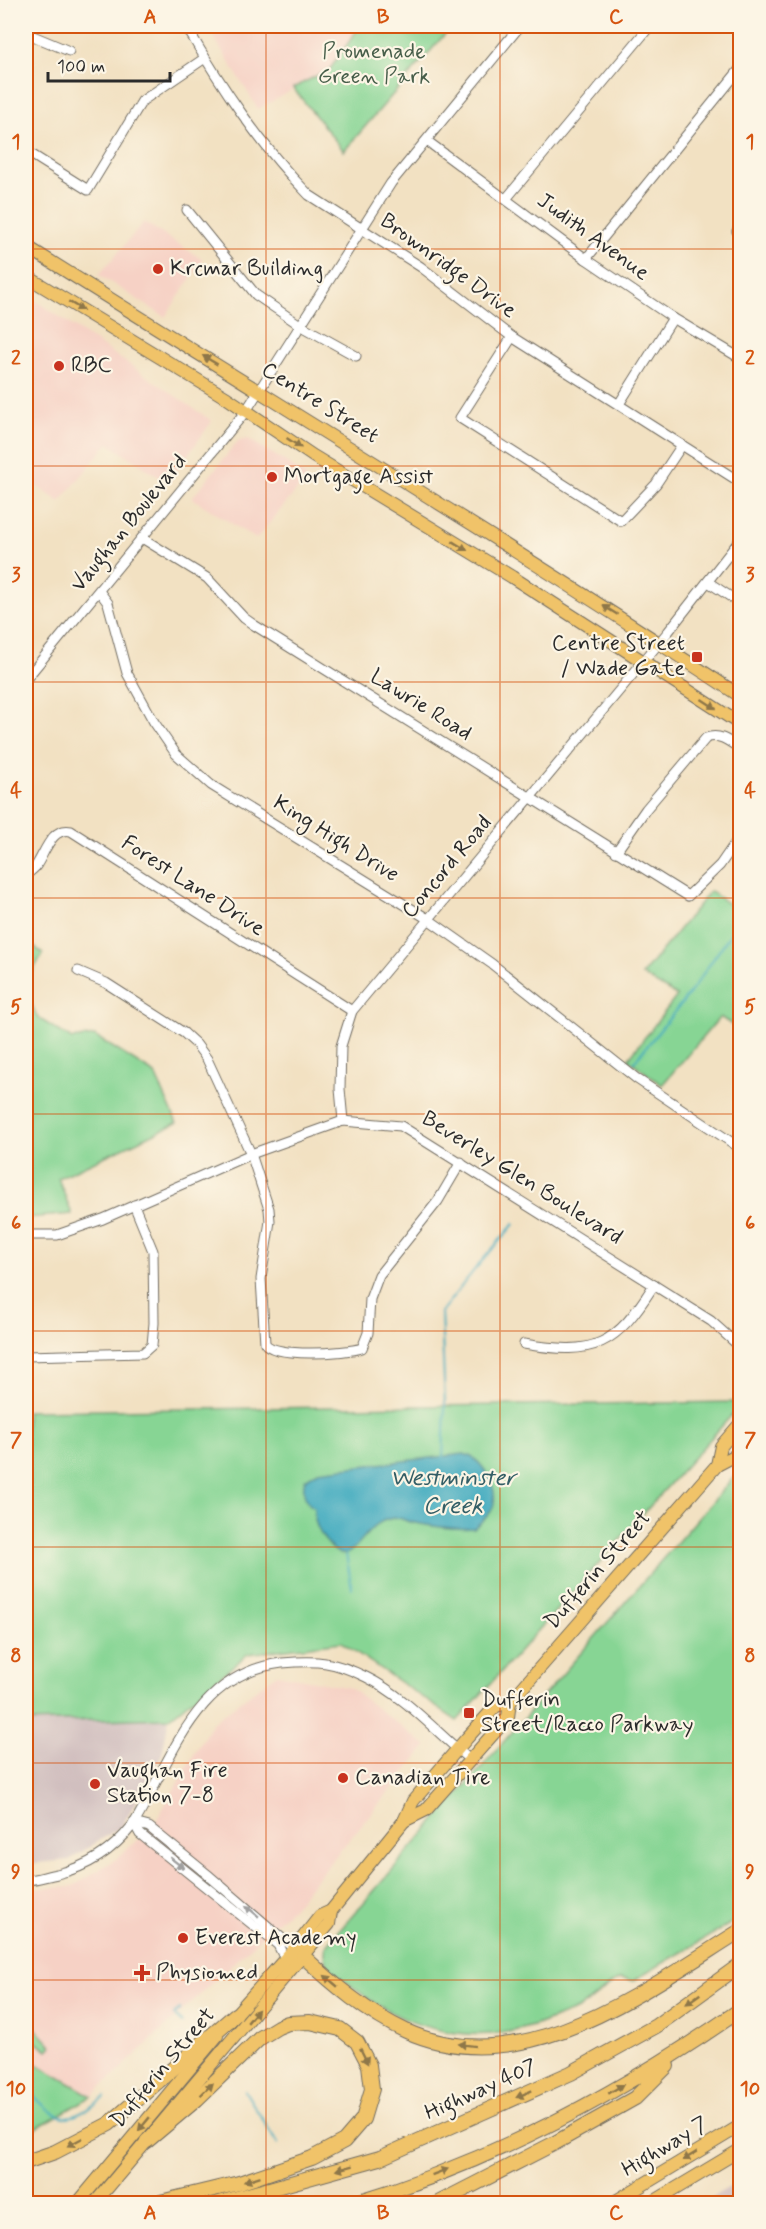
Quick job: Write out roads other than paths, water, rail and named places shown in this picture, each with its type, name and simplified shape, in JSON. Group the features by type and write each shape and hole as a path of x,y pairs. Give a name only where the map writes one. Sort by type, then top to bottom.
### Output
{"highway":[{"path":"299,1953 350,1997 406,2031 436,2041 477,2047 510,2045 549,2035 603,2013 741,1931"},
{"name":"Highway 407","path":"216,2204 380,2158 571,2073 656,2026 741,1965"},
{"path":"351,2204 386,2193 507,2146 589,2106 681,2051 741,2010"},
{"path":"26,2162 55,2152 109,2124 235,2015"},
{"path":"147,2141 197,2099 260,2038 288,2023 310,2022 340,2029 357,2042 369,2065 372,2089 363,2119 344,2141 312,2158 239,2183 152,2204"},
{"path":"436,2204 526,2159 635,2098 681,2051"}],"main road":[{"name":"Centre Street","path":"26,246 259,390 741,696"},
{"name":"Centre Street","path":"26,276 246,411 313,456 512,577 741,724"},
{"name":"Dufferin Street","path":"717,1465 721,1446 741,1424"},
{"name":"Dufferin Street","path":"404,1821 426,1810 507,1717 510,1702 717,1465 741,1453"},
{"name":"Dufferin Street","path":"94,2204 299,1953 329,1924 332,1911 404,1821 413,1801 496,1706 510,1702"},
{"name":"Dufferin Street","path":"78,2204 235,2015 285,1959 299,1953"},
{"name":"Highway 7","path":"611,2204 741,2126"},
{"name":"Highway 7","path":"650,2204 741,2150"}],"street":[{"name":"Brownridge Drive","path":"186,26 225,91 309,195 421,267 512,337 741,482"},
{"name":"Vaughan Boulevard","path":"26,679 246,411 360,228 391,183 520,26"},
{"path":"506,199 650,26"},
{"path":"26,33 69,51"},
{"path":"26,152 88,190 142,101 205,58"},
{"path":"586,259 741,69"},
{"name":"Judith Avenue","path":"427,141 586,259 673,318 741,358"},
{"path":"187,210 256,295 300,325 356,356"},
{"path":"741,226 737,231 741,234"},
{"path":"619,404 673,318"},
{"path":"512,337 460,418 621,521 656,484 682,445"},
{"name":"Lawrie Road","path":"142,538 207,578 249,621 688,896 720,865 741,836"},
{"name":"Concord Road","path":"343,1121 340,1089 341,1046 352,1011 532,797 741,540"},
{"path":"708,582 741,603"},
{"name":"King High Drive","path":"99,591 108,603 127,673 154,722 176,754 211,785 429,919 492,964 637,1079 741,1148"},
{"path":"616,852 646,809 706,738 721,737 741,749"},
{"name":"Forest Lane Drive","path":"26,875 35,867 56,834 65,830 71,831 352,1011"},
{"path":"78,971 106,983 183,1033 196,1044 207,1059 251,1154 269,1209 270,1221 261,1279 265,1343 273,1350 286,1352 353,1351 362,1348 368,1333 370,1299 379,1275 438,1201 461,1162"},
{"name":"Beverley Glen Boulevard","path":"26,1235 57,1235 103,1219 251,1154 343,1121 401,1126 711,1321 741,1347"},
{"path":"26,1356 143,1353 152,1345 153,1251 134,1205"},
{"path":"524,1344 558,1349 599,1345 630,1321 654,1285"},
{"path":"26,1880 70,1871 109,1850 134,1824 194,1715 215,1692 242,1675 272,1664 312,1660 333,1663 368,1678 405,1704 469,1759"},
{"path":"134,1824 149,1827 258,1916 299,1953"},
{"path":"134,1824 141,1835 278,1945 285,1959"}],"water":[{"name":"Westminster Creek","path":"464,1454 483,1468 494,1491 492,1510 474,1528 442,1527 399,1518 385,1520 375,1526 352,1550 346,1554 338,1553 320,1532 316,1524 314,1508 305,1495 305,1479 318,1471"}],"waterway":[{"name":"Westminster Creek","path":"634,1062 690,993 740,920"},
{"name":"Westminster Creek","path":"443,1459 445,1404 441,1312 514,1224"},
{"name":"Westminster Creek","path":"346,1554 352,1588"},
{"name":"Westminster Creek","path":"180,2009 174,2015 182,2023"},
{"path":"26,2088 47,2108 63,2116 80,2113 105,2097"},
{"name":"Westminster Creek","path":"245,2091 278,2145"}],"place":[{"name":"Krcmar Building","path":"158,269"},
{"name":"RBC","path":"59,366"},
{"name":"Mortgage Assist","path":"272,477"},
{"name":"Centre Street / Wade Gate","path":"697,657"},
{"name":"Dufferin Street/Racco Parkway","path":"469,1713"},
{"name":"Canadian Tire","path":"343,1778"},
{"name":"Vaughan Fire Station 7-8","path":"95,1784"},
{"name":"Everest Academy","path":"183,1938"},
{"name":"Physiomed","path":"142,1973"}],"park label":[{"name":"Promenade Green Park","path":"374,64"}]}
